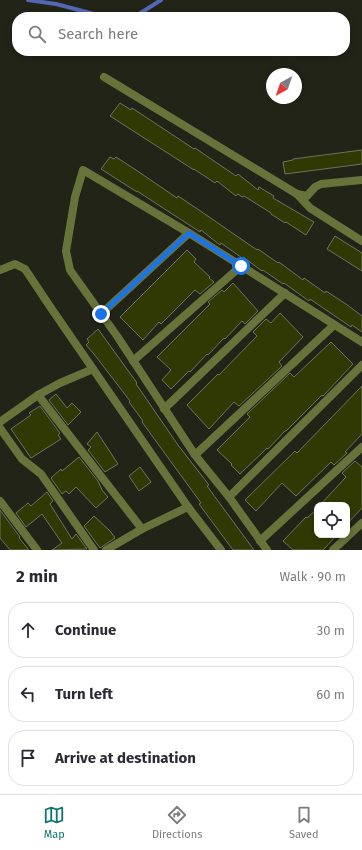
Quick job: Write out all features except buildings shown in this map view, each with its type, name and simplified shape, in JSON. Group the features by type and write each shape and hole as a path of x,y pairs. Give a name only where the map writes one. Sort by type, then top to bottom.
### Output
{"street":[{"path":"104,77 297,194 310,208 362,241"},
{"path":"267,550 195,455 133,361 70,270 66,251 75,196 83,170 189,233 362,342"},
{"path":"297,194 307,196 315,187 321,184 362,180"},
{"path":"101,314 189,233"},
{"path":"0,270 15,264 25,268 50,308 188,507 221,550"},
{"path":"133,361 241,266"},
{"path":"164,409 285,293"},
{"path":"195,455 334,325"},
{"path":"228,497 362,365"},
{"path":"0,422 38,395 60,383 93,369"},
{"path":"38,395 142,529"},
{"path":"0,428 22,459 41,474 94,550"},
{"path":"260,542 362,447"},
{"path":"0,501 37,550"},
{"path":"106,550 142,529 188,507"},
{"path":"333,550 362,523"}],"waterway":[{"path":"28,0 56,4 86,12"},
{"path":"142,12 161,0"}],"route":[{"path":"101,314 189,233 241,266"}]}
